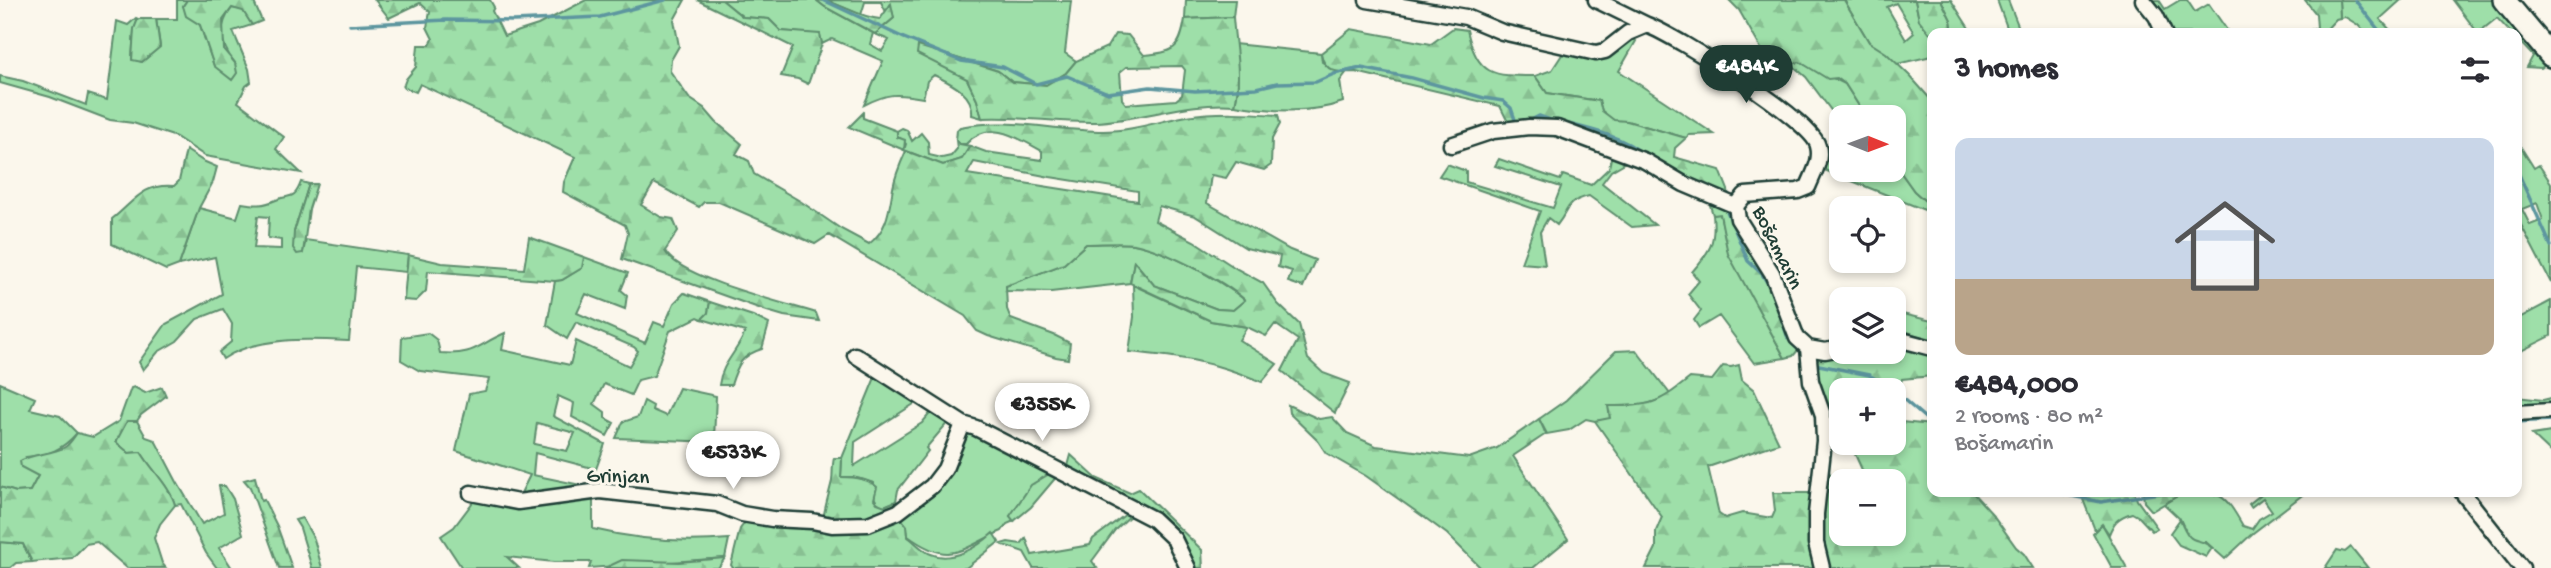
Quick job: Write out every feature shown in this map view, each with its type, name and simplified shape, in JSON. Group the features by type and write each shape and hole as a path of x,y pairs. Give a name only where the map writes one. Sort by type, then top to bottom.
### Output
{"main road":[{"path":"2504,0 2551,56"}],"street":[{"path":"1367,0 1466,17 1502,32 1596,53 1605,51 1628,33 1647,25"},
{"path":"1596,0 1647,25"},
{"path":"2143,0 2162,28"},
{"name":"Bošamarin","path":"1647,25 1728,70 1804,127 1818,143 1819,160 1808,187 1798,191 1745,195 1736,206 1738,219 1772,273 1797,338 1808,348"},
{"path":"1451,145 1493,131 1529,127 1558,128 1645,161 1684,184 1736,206"},
{"path":"1906,341 1927,347"},
{"path":"1822,568 1816,543 1816,514 1824,441 1823,415 1811,381 1808,348 1829,350"},
{"path":"855,355 963,425 976,428 1153,519 1174,539 1188,568"},
{"path":"2522,413 2551,411"},
{"name":"Grinjan","path":"471,493 518,502 600,491 717,504 742,514 772,519 832,525 868,524 898,512 932,486 945,469 963,425"},
{"path":"2466,497 2522,568"}],"green space":[{"path":"177,0 187,0 183,6 200,25 214,66 235,63 224,42 224,22 232,8 243,10 252,25 233,31 249,69 251,82 238,102 284,137 276,149 301,173 205,156 176,137 133,123 110,120 50,97 0,83 0,76 23,81 86,105 88,94 107,100 117,21 128,25 138,19 134,30 132,59 142,62 160,46 156,19 177,19"},
{"path":"187,0 253,0 262,21 252,25 243,11 232,8 223,20 224,50 235,63 237,73 232,80 214,66 200,25 186,16 183,6"},
{"path":"375,0 490,0 494,7 492,11 504,36 538,25 586,0 685,0 674,20 679,46 671,60 670,71 689,98 704,108 742,144 736,154 749,161 754,174 869,244 887,219 895,179 906,151 943,165 962,159 970,146 986,152 1042,160 1042,151 1013,136 994,131 984,132 966,144 959,144 956,140 960,127 996,123 1114,131 1198,114 1278,115 1280,124 1272,139 1271,165 1264,170 1236,162 1226,178 1211,175 1207,203 1290,250 1315,260 1303,287 1288,282 1292,271 1278,267 1280,256 1246,248 1195,216 1159,206 1155,221 1263,283 1278,304 1299,324 1308,359 1323,373 1350,383 1335,413 1282,371 1298,340 1275,324 1266,336 1247,327 1211,321 1130,283 1134,261 1154,285 1217,309 1233,310 1245,300 1192,267 1161,252 1134,244 1086,244 1064,264 1006,286 1007,309 1011,319 1070,343 1068,359 977,331 965,316 829,235 815,244 719,202 704,202 699,207 654,183 641,205 661,217 673,219 678,231 665,251 674,261 711,280 816,313 819,321 767,311 622,259 628,233 625,225 563,192 564,182 575,157 420,84 416,92 403,87 416,67 418,45 430,45 433,39 427,27 430,12 420,3 389,18","holes":["974,162 1138,191 1138,201 967,174"]},
{"path":"697,0 722,0 743,17 769,19 781,31 820,34 822,44 808,84 781,76 793,47"},
{"path":"722,0 816,0 873,33 870,44 882,51 889,40 875,34 894,18 890,5 886,12 881,2 865,2 861,15 826,0 1071,1 1065,53 1076,61 1066,73 1047,85 1012,82 998,71 918,46 967,79 982,118 972,115 972,107 960,90 934,75 927,81 923,98 892,95 864,105 883,61 832,39 822,44 820,35 781,31 769,19 743,17"},
{"path":"816,0 880,19 891,4 894,18 875,34"},
{"path":"1186,0 1235,0 1233,17 1185,19"},
{"path":"1729,0 1844,0 1869,42 1886,53 1927,95 1927,203 1906,180 1906,105 1858,105 1845,84 1837,78 1828,79 1800,62 1791,64 1783,48 1778,50 1774,59 1768,61 1739,10"},
{"path":"1844,0 1915,0 1919,20 1927,30 1927,57 1897,64 1869,42","holes":["1896,3 1914,33 1906,40 1887,7"]},
{"path":"1915,0 1941,0 1952,28 1927,30 1919,20"},
{"path":"1941,0 1951,0 1969,28 1952,28"},
{"path":"1997,0 2008,0 2019,28 2007,28"},
{"path":"2149,0 2159,0 2165,9 2180,0 2187,0 2195,12 2209,4 2226,28 2165,28"},
{"path":"2305,0 2339,0 2340,18 2328,28 2317,28 2316,14"},
{"path":"2339,0 2401,0 2380,19 2388,28 2361,28 2345,17 2340,18"},
{"path":"2453,0 2496,0 2518,28 2506,28 2497,18 2484,28 2474,28"},
{"path":"1233,17 1238,72 1235,105 1183,108 1096,122 982,118 967,79 917,54 918,46 998,71 1012,82 1046,85 1066,73 1076,61 1107,47 1115,34 1128,35 1144,55 1174,48 1181,37 1185,19","holes":["1182,66 1185,70 1182,95 1176,100 1126,104 1122,99 1120,72 1126,67"]},
{"path":"138,19 156,19 160,47 142,62 132,60 134,29"},
{"path":"1453,28 1467,30 1476,57 1482,65 1497,74 1535,76 1547,93 1599,101 1602,111 1614,120 1627,121 1686,138 1675,148 1674,157 1720,170 1729,200 1614,145 1510,126 1500,106 1356,72 1333,70 1325,65 1321,53 1351,29 1431,44"},
{"path":"2522,33 2547,64 2541,68 2527,67 2533,56 2522,44"},
{"path":"1631,38 1636,41 1619,71 1714,134 1689,135 1686,138 1627,121 1614,121 1602,111 1599,101 1547,93 1535,76 1552,70 1565,50 1595,56"},
{"path":"1234,44 1321,53 1322,62 1340,73 1346,73 1340,81 1343,102 1331,106 1289,110 1235,105 1238,90"},
{"path":"1800,62 1845,84 1858,105 1829,105 1829,108 1806,77 1791,64"},
{"path":"863,113 863,118 897,131 897,137 905,140 904,150 849,127"},
{"path":"902,128 907,130 912,141 921,133 928,142 929,155 942,158 951,156 957,149 956,140 960,144 970,146 962,159 943,165 904,150 906,144 896,134"},
{"path":"1829,147 1829,172 1822,169"},
{"path":"2522,149 2534,168 2539,165 2551,183 2551,283 2522,227 2522,209","holes":["2537,203 2543,220 2530,225 2522,209"]},
{"path":"186,150 217,167 179,265 166,270 112,244 112,219 146,191 174,186 179,181"},
{"path":"1612,153 1630,160 1611,171 1602,183 1655,225 1632,227 1589,196 1571,204 1557,225 1548,218 1540,232 1545,265 1521,263 1540,211 1439,176 1447,164 1466,171 1466,182 1553,208 1561,187 1495,166 1499,159 1560,180 1563,175 1591,185 1609,168"},
{"path":"1906,180 1927,203 1927,211 1906,203 1906,196 1890,196 1854,182 1906,182"},
{"path":"301,182 309,184 294,232 303,252 306,240 408,255 406,272 356,267 349,341 301,340 268,343 252,346 223,359 219,352 231,342 232,324 223,309 197,319 177,341 158,352 143,370 139,362 166,324 222,294 215,257 179,265 199,208 237,218 242,203 255,205 291,196","holes":["258,216 269,217 268,238 281,240 281,249 254,248"]},
{"path":"309,184 317,184 309,209 303,253 297,254 293,248 294,232"},
{"path":"1710,205 1730,205 1771,279 1799,349 1793,356 1785,358 1728,254 1720,214 1713,215"},
{"path":"1720,214 1729,254 1785,358 1754,363 1719,316 1699,328 1694,320 1701,311 1688,294 1699,281 1692,272 1710,246 1714,233 1713,215"},
{"path":"529,237 584,257 582,268 562,280 555,281 428,271 426,291 416,301 404,300 408,255 442,263 524,269"},
{"path":"1128,243 1162,252 1222,284 1245,300 1233,310 1217,309 1154,285 1134,261 1130,283 1051,292 1006,291 1005,286 1064,264 1086,244"},
{"path":"584,257 628,273 621,290 627,295 625,309 586,294 577,313 645,343 654,322 664,326 674,303 684,293 710,302 708,313 702,319 698,317 670,331 654,376 638,380 631,395 604,384 594,404 605,412 605,418 614,423 607,436 572,417 574,403 558,396 553,416 605,444 596,469 535,453 533,475 590,487 519,497 530,475 456,451 469,394 485,391 489,379 420,371 401,360 402,337 428,333 437,340 440,353 461,353 475,349 505,333 502,350 570,365 576,341 629,366 638,351 634,347 576,322 567,339 547,325 555,281 562,280 582,268","holes":["537,423 575,433 567,451 534,444"]},
{"path":"1133,285 1211,321 1247,327 1239,340 1277,364 1262,382 1197,361 1129,352 1134,317"},
{"path":"2551,301 2551,336 2522,350 2522,316"},
{"path":"710,302 769,324 762,349 749,354 741,362 731,385 719,385 720,377 745,332 702,319 708,313"},
{"path":"1906,315 1927,320 1927,339 1906,331"},
{"path":"1906,345 1927,352 1927,376 1829,378 1829,424 1808,355 1829,353 1829,364 1906,364"},
{"path":"1636,350 1670,394 1641,405 1609,406 1610,419 1586,419 1569,430 1547,434 1539,419 1566,400 1616,351"},
{"path":"1739,365 1742,380 1754,390 1779,443 1708,467 1719,514 1725,518 1742,513 1772,518 1775,511 1773,493 1812,493 1817,568 1646,568 1656,548 1656,531 1662,517 1595,421 1610,418 1608,406 1653,402 1690,378 1712,380 1723,366"},
{"path":"876,375 917,402 855,442 854,466 922,423 932,411 949,421 926,448 928,451 898,490 896,501 884,506 876,500 874,483 853,477 841,477 842,458"},
{"path":"0,383 35,398 30,409 60,416 77,433 54,451 26,457 38,476 30,491 16,492 0,487"},
{"path":"162,387 166,396 137,421 127,421 116,442 129,453 141,452 173,499 175,505 160,524 154,538 166,568 127,568 97,542 86,544 72,558 32,562 23,544 0,542 0,487 16,492 30,491 38,476 21,467 20,461 60,450 69,444 77,433 93,437 119,421 131,388 145,393"},
{"path":"679,388 716,396 714,439 735,442 734,446 714,442 616,438 623,422 638,417 644,401 653,406 652,410 666,416"},
{"path":"2522,398 2551,398 2551,405 2522,404"},
{"path":"1288,405 1319,419 1332,417 1347,433 1376,446 1469,458 1497,448 1539,419 1546,434 1513,456 1568,539 1533,568 1481,568 1447,534 1366,476 1326,453 1318,441 1289,413"},
{"path":"127,421 137,421 146,437 155,440 202,524 224,513 219,486 225,486 233,499 243,534 219,548 232,568 217,568 206,553 181,504 175,505 141,452 129,453 115,442"},
{"path":"1906,422 1927,425 1927,497 1977,497 2033,568 1824,568 1819,543 1825,464 1829,472 1829,546 1906,546 1906,469 1862,469 1855,455 1906,455"},
{"path":"970,431 1054,471 1010,516 1014,521 1007,524 1002,531 956,552 935,551 908,536 907,526 900,517 965,433"},
{"path":"2551,432 2551,453 2532,435"},
{"path":"1071,455 1096,478 1130,493 1139,489 1202,550 1203,568 1193,568 1181,538 1166,521 1141,505 1071,471 1068,466"},
{"path":"834,458 842,458 841,477 865,480 877,487 874,499 877,503 885,506 896,501 903,505 867,521 823,520"},
{"path":"1054,471 1058,475 1031,507 1014,521 1010,516 1031,485"},
{"path":"255,477 261,501 264,500 277,526 292,568 279,568 250,487 244,480"},
{"path":"593,496 593,529 661,540 729,539 725,558 589,568 591,562 554,562 507,557 519,568 462,568 441,536 454,527 476,498"},
{"path":"2082,497 2136,497 2157,528 2152,531 2132,513 2117,521 2109,534 2102,524 2095,530"},
{"path":"2144,497 2176,497 2152,511 2144,502"},
{"path":"2176,497 2221,497 2243,526 2252,529 2259,519 2272,511 2263,498 2251,507 2249,504 2258,497 2300,497 2253,533 2225,559 2206,542 2194,542 2180,519 2164,504"},
{"path":"1130,511 1134,512 1115,530 1092,561 1097,568 1033,568 1024,552 1001,544 1021,544 1026,538 1032,555 1090,545 1093,539"},
{"path":"900,517 907,526 908,537 931,554 956,555 993,533 999,542 966,568 733,568 731,565 740,529 746,521 853,532"},
{"path":"302,518 314,539 322,568 312,568 295,520"},
{"path":"2180,519 2191,538 2212,548 2206,557 2179,545 2170,533"},
{"path":"2102,524 2127,568 2112,568 2093,533"},
{"path":"0,542 23,544 32,562 0,568"},
{"path":"2351,547 2368,568 2325,568 2337,550 2345,552"},
{"path":"725,558 718,568 605,568 622,560 679,562"}],"waterway":[{"path":"350,25 600,17 665,0"},
{"path":"823,0 961,61 1003,67 1036,84 1067,76 1108,93 1150,87 1195,91 1256,88 1277,83 1316,82 1334,74 1361,68 1503,101 1511,108 1515,120 1520,123"},
{"path":"2355,0 2377,28"},
{"path":"1527,122 1539,116 1556,122"},
{"path":"1564,123 1617,139 1644,155"},
{"path":"2522,181 2551,246"},
{"path":"1725,206 1748,261 1762,274 1770,287"},
{"path":"1775,300 1788,338 1803,354"},
{"path":"1813,361 1819,365 1874,378"},
{"path":"1906,401 1927,420"},
{"path":"2522,422 2551,420"},
{"path":"2077,497 2101,502 2134,497"}]}
